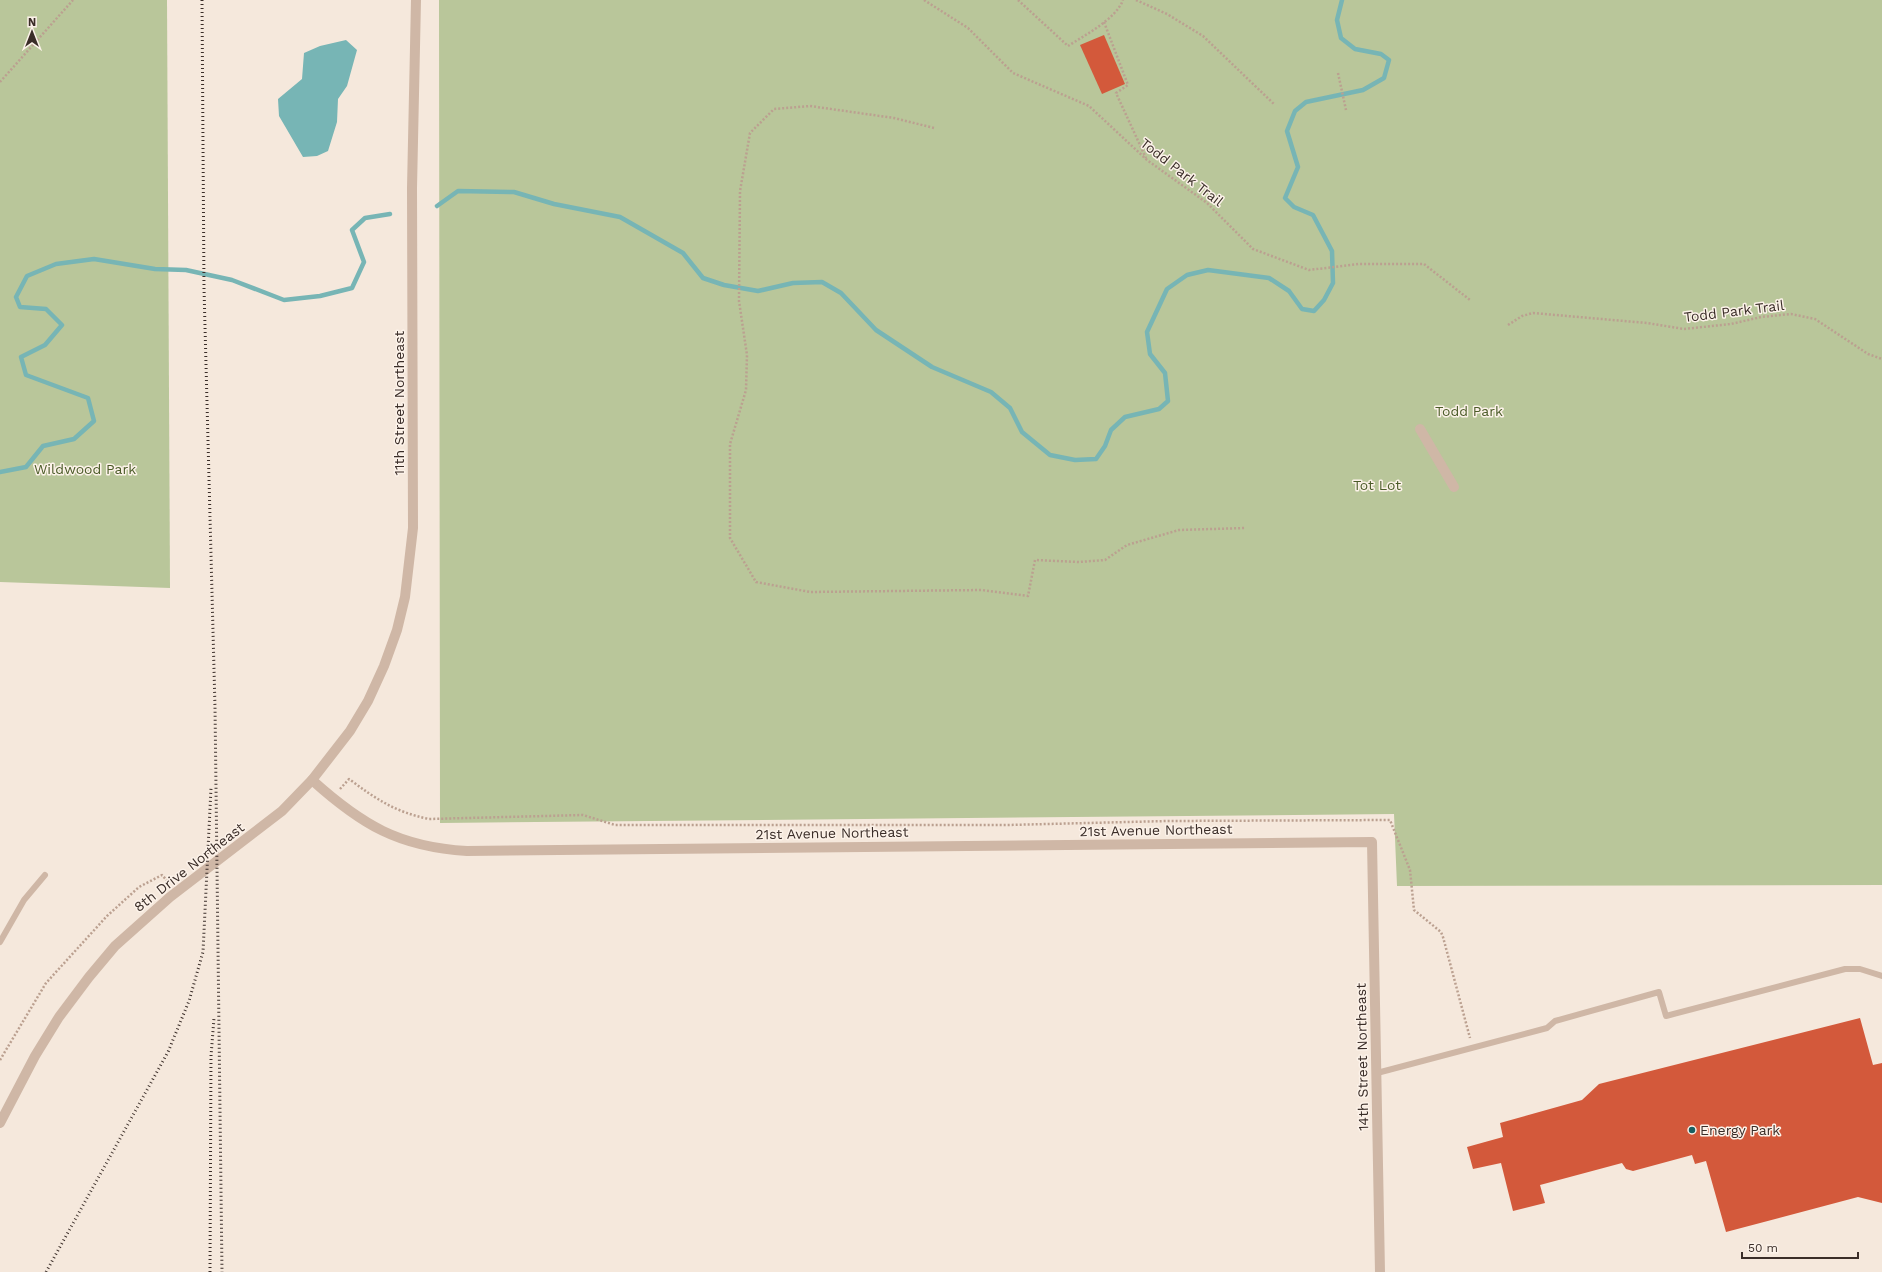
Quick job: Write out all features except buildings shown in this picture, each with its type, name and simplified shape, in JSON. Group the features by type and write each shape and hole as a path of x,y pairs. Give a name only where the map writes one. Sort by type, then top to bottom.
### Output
{"street":[{"name":"11th Street Northeast","path":"312,780 350,731 368,701 384,666 397,630 405,597 413,528 412,188 416,0"},
{"path":"1420,429 1454,487"},
{"name":"21st Avenue Northeast","path":"312,780 331,798 358,817 389,835 438,849 467,851 1372,842"},
{"name":"8th Drive Northeast","path":"0,1123 35,1056 59,1017 89,977 115,946 176,892 282,811 312,780"},
{"name":"14th Street Northeast","path":"1372,842 1380,1272"}],"lane":[{"path":"0,942 24,900 45,875"},
{"path":"1377,1073 1473,1049 1547,1028 1555,1021 1659,992 1666,1016 1845,969 1860,969 1882,976"}],"path":[{"path":"0,82 73,0"},
{"name":"Todd Park Trail","path":"924,0 968,28 1013,73 1089,106 1147,160 1207,203 1253,249 1309,270 1359,264 1424,264 1470,300"},
{"path":"1018,0 1068,46 1104,22 1120,8 1123,0"},
{"path":"1136,0 1167,14 1203,36 1275,105"},
{"path":"1104,22 1128,85 1116,93 1147,160"},
{"path":"1338,73 1346,110"},
{"path":"934,128 894,118 810,106 774,109 750,133 740,191 739,301 747,355 746,390 730,444 730,538 756,582 810,592 982,590 1028,596 1035,560 1079,562 1105,560 1127,545 1179,530 1245,528"},
{"name":"Todd Park Trail","path":"1508,325 1522,316 1533,313 1647,323 1684,329 1731,324 1761,317 1791,314 1815,319 1868,354 1882,359"},
{"path":"331,798 349,779 381,802 411,816 429,819 583,815 615,824 1008,824 1168,821 1390,820 1410,870 1414,910 1441,932 1473,1049"},
{"path":"0,1060 46,983 107,916 139,887 162,875 176,892"}],"green space":[{"name":"Wildwood Park","path":"0,0 167,0 170,588 0,582"},
{"name":"Todd Park","path":"439,0 1882,0 1882,885 1397,886 1394,814 440,823"}],"water":[{"path":"346,40 357,50 347,86 338,99 337,122 328,151 317,156 303,157 279,116 278,99 302,79 304,53 320,46"}],"waterway":[{"path":"437,206 458,191 514,192 554,204 620,217 683,253 703,278 724,285 758,291 793,283 822,282 841,293 876,330 932,367 991,392 1010,408 1022,432 1050,455 1075,460 1096,459 1105,446 1111,430 1125,417 1159,409 1168,401 1165,373 1150,354 1147,332 1167,289 1187,275 1208,270 1269,278 1289,291 1302,309 1314,311 1324,300 1333,283 1332,251 1313,215 1294,207 1285,198 1298,167 1287,131 1295,111 1306,102 1363,90 1384,78 1389,60 1381,54 1355,49 1341,38 1337,20 1342,0"},
{"path":"0,472 26,467 43,446 74,439 94,421 88,398 26,375 21,357 45,345 62,325 46,309 20,307 16,297 27,276 56,264 94,259 155,269 186,270 232,280 284,300 320,296 352,288 364,262 352,230 365,218 390,214"}],"railway":[{"path":"202,0 204,288 215,707 222,1272"},
{"path":"46,1272 168,1052 189,1001 203,952 211,788"},
{"path":"210,1272 211,1056 214,1018"}],"place":[{"name":"Energy Park","path":"1692,1130"}],"park label":[{"name":"Tot Lot","path":"1377,485"}]}
